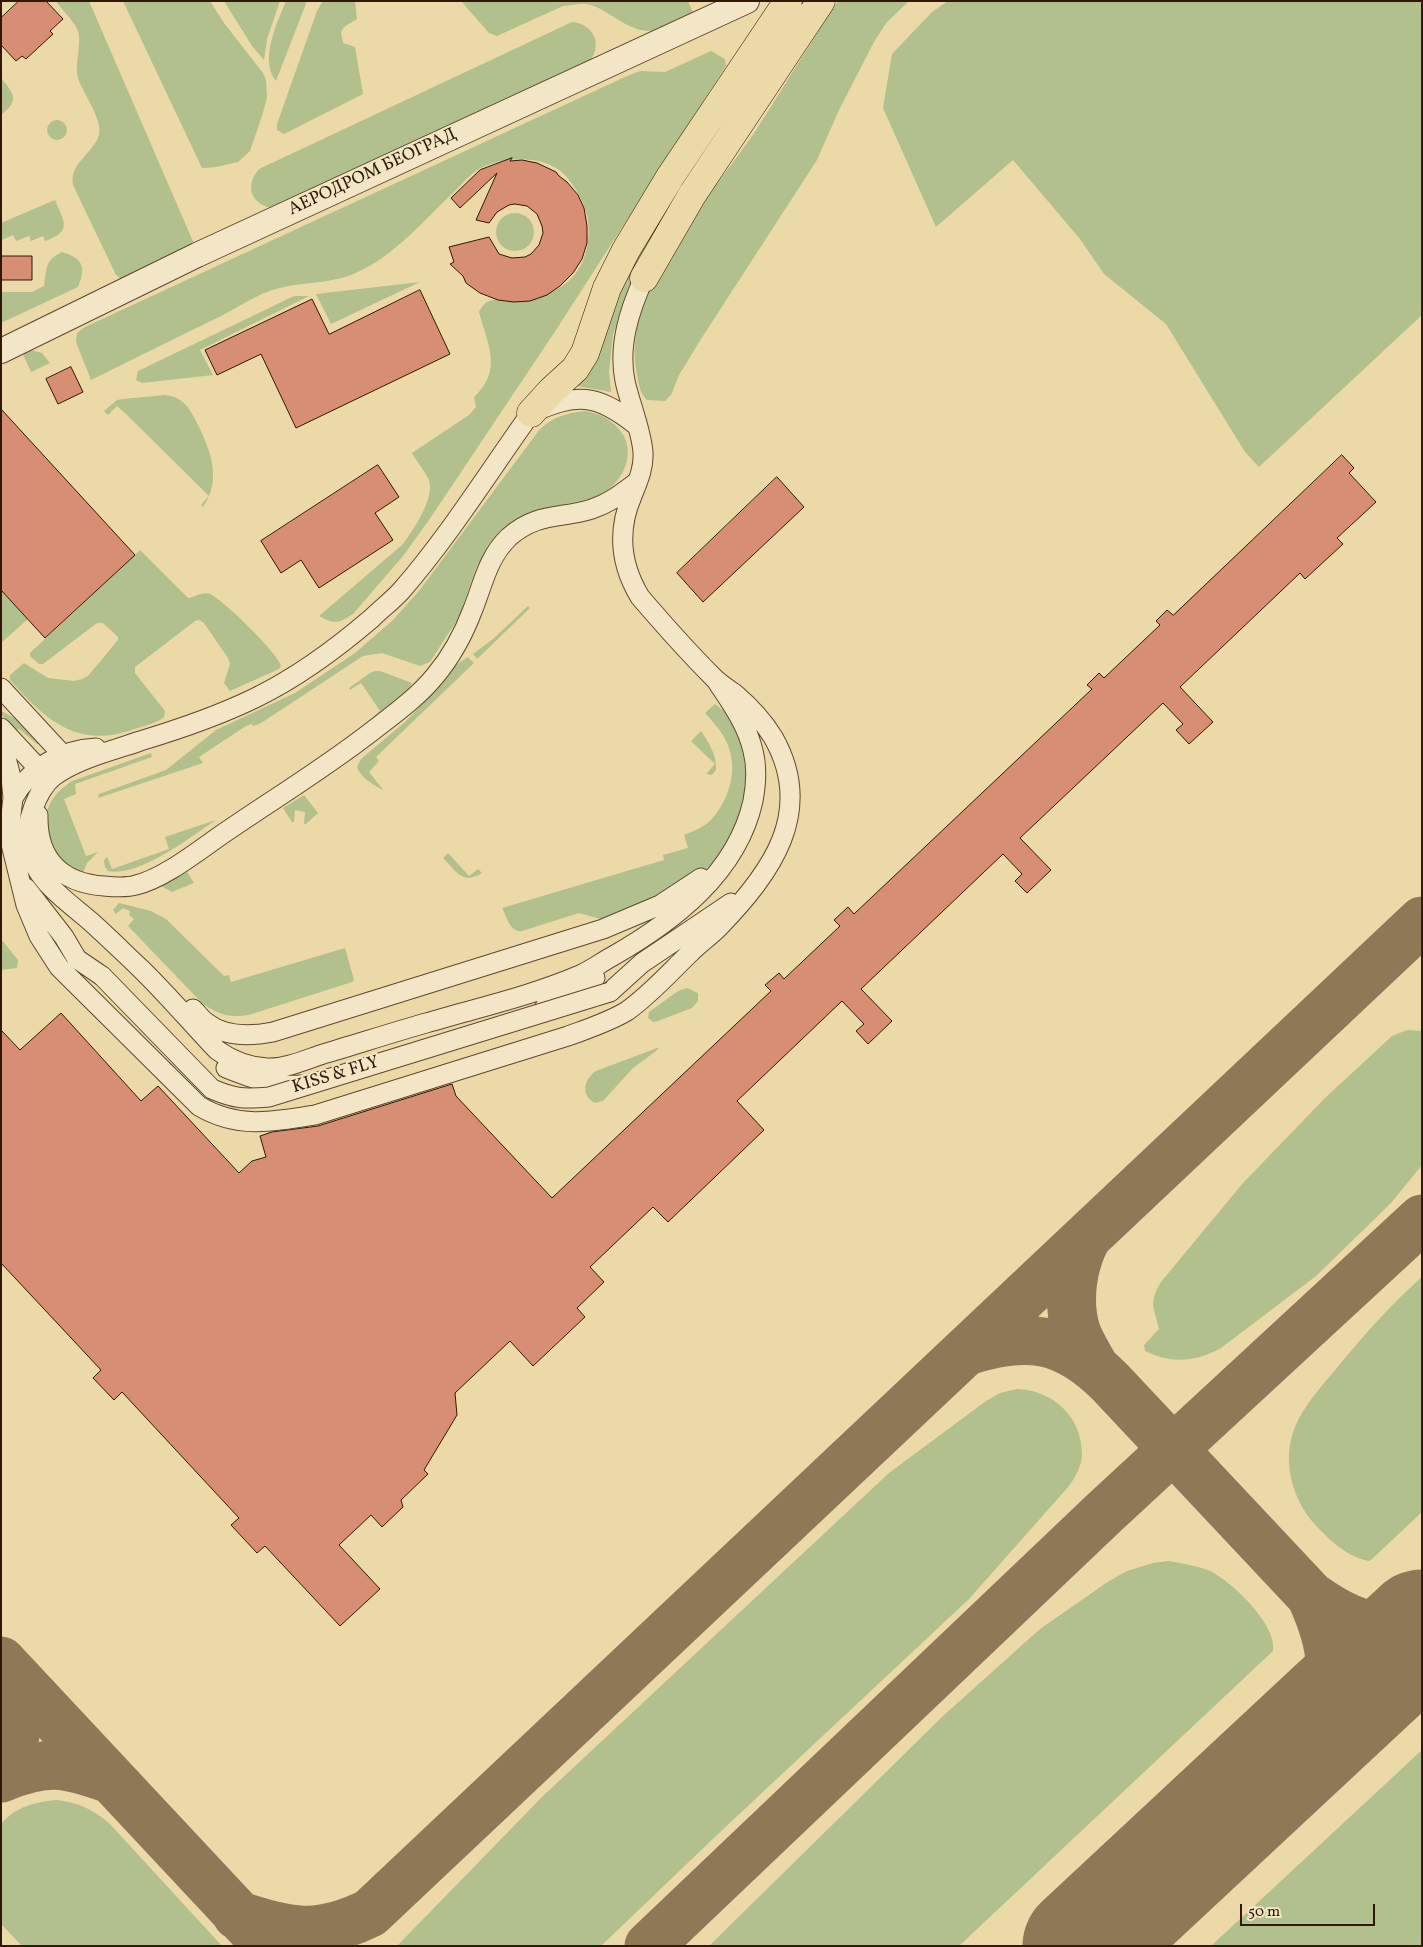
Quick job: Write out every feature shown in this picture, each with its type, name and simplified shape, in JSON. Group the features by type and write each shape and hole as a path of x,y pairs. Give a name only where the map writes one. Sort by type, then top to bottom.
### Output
{"main road":[{"path":"531,414 575,369 586,353 607,288 626,250 670,177 788,1"},
{"path":"644,278 692,195 818,7"}],"street":[{"name":"АЕРОДРОМ БЕОГРАД","path":"1,350 197,255 747,1"},
{"path":"1,739 11,777 13,798 10,840 15,866 21,881 26,905 39,936 68,976 200,1106 213,1114 224,1118 245,1121 274,1122 315,1115 568,1036 622,1003 654,977 686,945 719,928 762,879 787,828 791,809 788,777 781,755 758,716 736,695 716,680 669,631 640,597 631,582 624,561 622,530 625,515 640,479 643,451 625,381 622,352 633,301 644,278"},
{"path":"636,425 609,405 591,400 572,399 550,405 531,414 457,519 399,593 339,645 281,685 234,708 199,723 96,756 56,775 31,810 28,845 34,864 56,892 142,969 217,1050 231,1059 268,1068 289,1065 554,985 582,974 654,932 688,904 710,882 739,842 749,819 754,793 756,772 754,753 746,727 716,680"},
{"path":"1,728 38,768 42,793 38,825 46,855 54,867 69,878 86,885 121,887 136,885 169,870 339,756 392,717 417,695 435,676 457,644 474,609 482,581 495,553 508,538 524,526 542,518 590,510 614,501 640,479"},
{"path":"1,688 62,754"},
{"path":"13,798 20,786 38,768 62,754 93,748 125,746"},
{"path":"88,919 124,938 207,1023 221,1030 236,1034 258,1035 273,1032 603,929 660,905 683,891 731,854"},
{"name":"KISS & FLY","path":"21,881 64,937 77,958 102,976 212,1089 231,1097 269,1096 610,992 642,963 686,945"},
{"path":"88,919 111,951 206,1054 224,1067 252,1079 274,1085 298,1086 341,1080 484,1034 568,995 594,979 634,945"}],"green space":[{"path":"56,1 89,1 195,246 121,279 116,275 73,185 75,171 96,142 99,129 95,114 78,78 79,34"},
{"path":"123,1 210,1 224,23 263,73 266,80 267,97 263,113 250,151 238,162 202,168"},
{"path":"224,1 280,1 267,39 264,60 252,46"},
{"path":"286,1 307,1 276,81 271,72 269,52 274,30"},
{"path":"323,1 355,1 357,19 344,27 341,32 343,43 355,47 363,94 284,134 277,130 277,124 317,11"},
{"path":"461,1 688,1 695,17 662,30 650,31 628,25 594,6 578,4 563,6 497,36 489,33"},
{"path":"838,1 909,1 887,22 875,40 839,110 817,160 701,339 679,375 671,395 665,401 647,400 638,382 636,336 644,304 658,272 676,241 758,127"},
{"path":"948,1 1422,1 1422,315 1259,467 1245,452 1166,324 1104,274 1080,239 1013,160 936,227 883,108 892,54 932,12"},
{"path":"572,22 586,26 594,36 596,48 590,61 271,208 264,206 254,198 251,187 252,181 259,169"},
{"path":"784,26 788,28 632,281 613,334 609,372 611,392 577,386 596,361 612,307 634,256"},
{"path":"711,51 725,59 726,66 556,330 403,556 353,614 343,620 332,622 319,616 402,545 417,523 426,505 429,496 429,480 412,453 469,415 476,407 474,397 483,387 491,367 489,347 479,312 484,304 492,300 530,298 554,291 573,277 580,267 588,241 587,214 576,190 565,175 557,168 546,163 524,159 500,162 479,169 397,247 372,265 337,279 269,291 91,380 76,342 77,333 85,327 625,77 640,71 665,72"},
{"path":"1,78 12,93 13,101 1,115"},
{"path":"57,120 64,123 67,130 64,137 57,140 50,137 47,130 50,123"},
{"path":"55,200 64,225 60,233 45,241 43,236 31,241 29,236 16,241 13,235 2,240 1,223"},
{"path":"515,213 529,218 534,232 529,246 515,251 501,246 496,232 501,218"},
{"path":"62,252 74,257 81,264 82,274 78,287 1,323 1,292 32,292 44,286 49,262"},
{"path":"420,282 331,324 316,294"},
{"path":"294,296 309,296 200,350 213,375 142,383 136,380 138,371"},
{"path":"31,350 42,353 50,363 31,372 22,352"},
{"path":"165,395 178,399 187,406 204,437 213,467 212,487 209,496 117,406 108,415 104,411 117,400"},
{"path":"585,411 604,417 620,430 626,441 628,452 622,474 615,484 594,498 534,511 517,520 486,551 476,568 459,617 430,662 420,666 382,653 363,656 261,723 246,726 199,757 203,763 98,798 99,794 166,770 216,730 295,693 355,653 392,621 419,591 540,429 550,421 561,416"},
{"path":"209,497 203,507 201,505"},
{"path":"140,550 188,598 208,593 226,606 261,639 281,666 279,669 230,691 224,683 230,664 228,658 204,623 199,620 195,621 135,667 135,673 165,711 164,717 149,725 112,735 94,736 78,733 63,727 36,707 10,680 10,675 24,663 48,678 74,681 88,676 118,640 118,637 103,623 97,623 43,664 39,664 30,656 30,653"},
{"path":"1,590 28,619 1,643"},
{"path":"528,606 530,608 477,659 473,654 493,639"},
{"path":"468,657 474,663 376,757 379,761 369,772 384,791 372,784 357,767 361,759 405,722 427,699 450,669"},
{"path":"375,671 380,671 412,683 396,703 362,732 359,729 380,711 361,683 350,690 349,688"},
{"path":"715,704 729,715 735,726 742,747 747,779 743,809 734,834 710,866 678,887 604,920 579,913 522,931 515,930 509,924 502,908 664,860 663,855 688,848 684,835 702,827 711,820 724,802 731,780 732,758 729,747 720,731 705,713"},
{"path":"1,711 20,721 40,743 37,744 19,729 16,730 1,714"},
{"path":"701,731 714,754 716,770 712,775 706,774 715,764 691,741"},
{"path":"151,753 152,757 75,784 76,794 64,799 86,856 98,852 87,863 83,873 63,862 50,844 46,833 47,811 54,797 72,781"},
{"path":"304,795 318,813 304,824 305,812 295,810 294,822 292,822 283,808"},
{"path":"216,820 179,845 149,862 120,871 108,871 105,867 104,860 107,857 112,869 169,849 165,837"},
{"path":"448,853 469,876 478,869 482,873 469,878 460,875 443,858"},
{"path":"187,872 194,883 172,892 161,886"},
{"path":"119,903 151,911 166,919 224,976 229,975 231,982 345,948 354,980 252,1014 225,1015 201,1002 128,926 134,919 129,915 130,911 123,908 116,914 113,910"},
{"path":"1,939 18,960 17,968 1,970"},
{"path":"687,988 698,993 698,1001 692,1008 658,1021 653,1022 648,1018 649,1012 678,991"},
{"path":"1407,1030 1422,1031 1422,1165 1391,1203 1316,1276 1221,1348 1193,1359 1183,1360 1164,1358 1145,1351 1144,1345 1159,1329 1153,1300 1161,1282 1243,1183 1325,1098 1392,1036"},
{"path":"659,1048 633,1068 603,1101 595,1103 587,1096 586,1083 596,1071"},
{"path":"1422,1277 1422,1512 1369,1561 1344,1551 1311,1520 1304,1510 1298,1499 1291,1476 1289,1451 1291,1439 1299,1419 1319,1389 1377,1321"},
{"path":"1017,1389 1042,1394 1053,1400 1071,1417 1077,1428 1081,1441 1082,1458 1078,1471 1069,1486 969,1599 601,1946 397,1946 543,1796 889,1473 986,1401 1000,1393"},
{"path":"1168,1561 1210,1571 1229,1584 1261,1617 1273,1641 1273,1651 959,1946 709,1946 943,1716 1040,1629 1109,1581 1127,1571 1153,1563"},
{"path":"1422,1750 1422,1946 1211,1946"},
{"path":"56,1800 71,1802 84,1807 109,1823 222,1946 22,1946 1,1924 1,1824 19,1809 41,1802"}],"building":[{"path":"19,1 46,1 63,19 50,31 53,34 26,59 22,56 16,61 1,45 1,18"},
{"path":"512,158 510,161 522,160 537,163 556,172 578,195 584,208 587,226 587,243 582,259 573,273 560,286 547,295 530,301 498,300 480,293 466,283 463,276 450,264 454,262 449,247 489,237 499,254 512,258 525,257 531,254 539,245 543,233 542,226 537,214 527,206 509,205 497,212 489,223 476,220 497,173 460,208 451,198 480,170"},
{"path":"1,256 32,256 32,280 1,280"},
{"path":"420,290 450,354 296,428 261,354 217,375 205,350 312,299 329,334"},
{"path":"71,367 83,392 58,404 46,379"},
{"path":"1,409 135,555 45,638 1,590"},
{"path":"1342,455 1354,468 1349,473 1376,502 1337,538 1343,544 1305,579 1300,573 1180,687 1213,722 1189,744 1176,730 1183,724 1163,703 1020,838 1051,870 1027,893 1015,881 1022,874 1003,854 861,989 892,1021 868,1044 856,1031 864,1024 842,1001 737,1101 764,1130 668,1222 653,1207 590,1267 604,1282 577,1308 585,1317 533,1366 510,1341 455,1393 457,1415 424,1470 428,1474 401,1500 403,1507 382,1527 371,1515 339,1545 380,1589 340,1626 265,1546 257,1553 231,1525 239,1518 122,1392 114,1400 93,1378 101,1370 1,1263 1,1030 20,1050 61,1013 141,1101 158,1086 239,1173 252,1161 266,1157 260,1136 272,1132 318,1126 452,1084 456,1096 552,1198 771,991 765,985 779,973 784,979 840,926 834,920 848,907 854,914 1092,689 1087,685 1099,673 1104,678 1160,625 1156,621 1167,610 1173,615"},
{"path":"378,465 399,497 375,513 393,540 319,588 301,560 281,573 261,541"},
{"path":"777,477 804,507 703,602 677,573"}],"taxiway":[{"path":"237,1915 288,1929 319,1930 334,1927 370,1913 1422,921"},
{"path":"649,1946 1105,1512 1422,1219"},
{"path":"1087,1237 1075,1271 1072,1307 1076,1331 1094,1366"},
{"path":"966,1351 1008,1341 1026,1340 1044,1342 1077,1355 1110,1382 1311,1596 1337,1613 1363,1623 1391,1627 1422,1620"},
{"path":"1310,1734 1325,1697 1330,1665 1325,1634 1311,1596"},
{"path":"1,1661 261,1939"},
{"path":"1,1770 13,1742 17,1717 13,1692 2,1663"},
{"path":"1,1778 31,1768 56,1765 80,1769 110,1779"}],"runway":[{"path":"1083,1946 1422,1630"}]}
